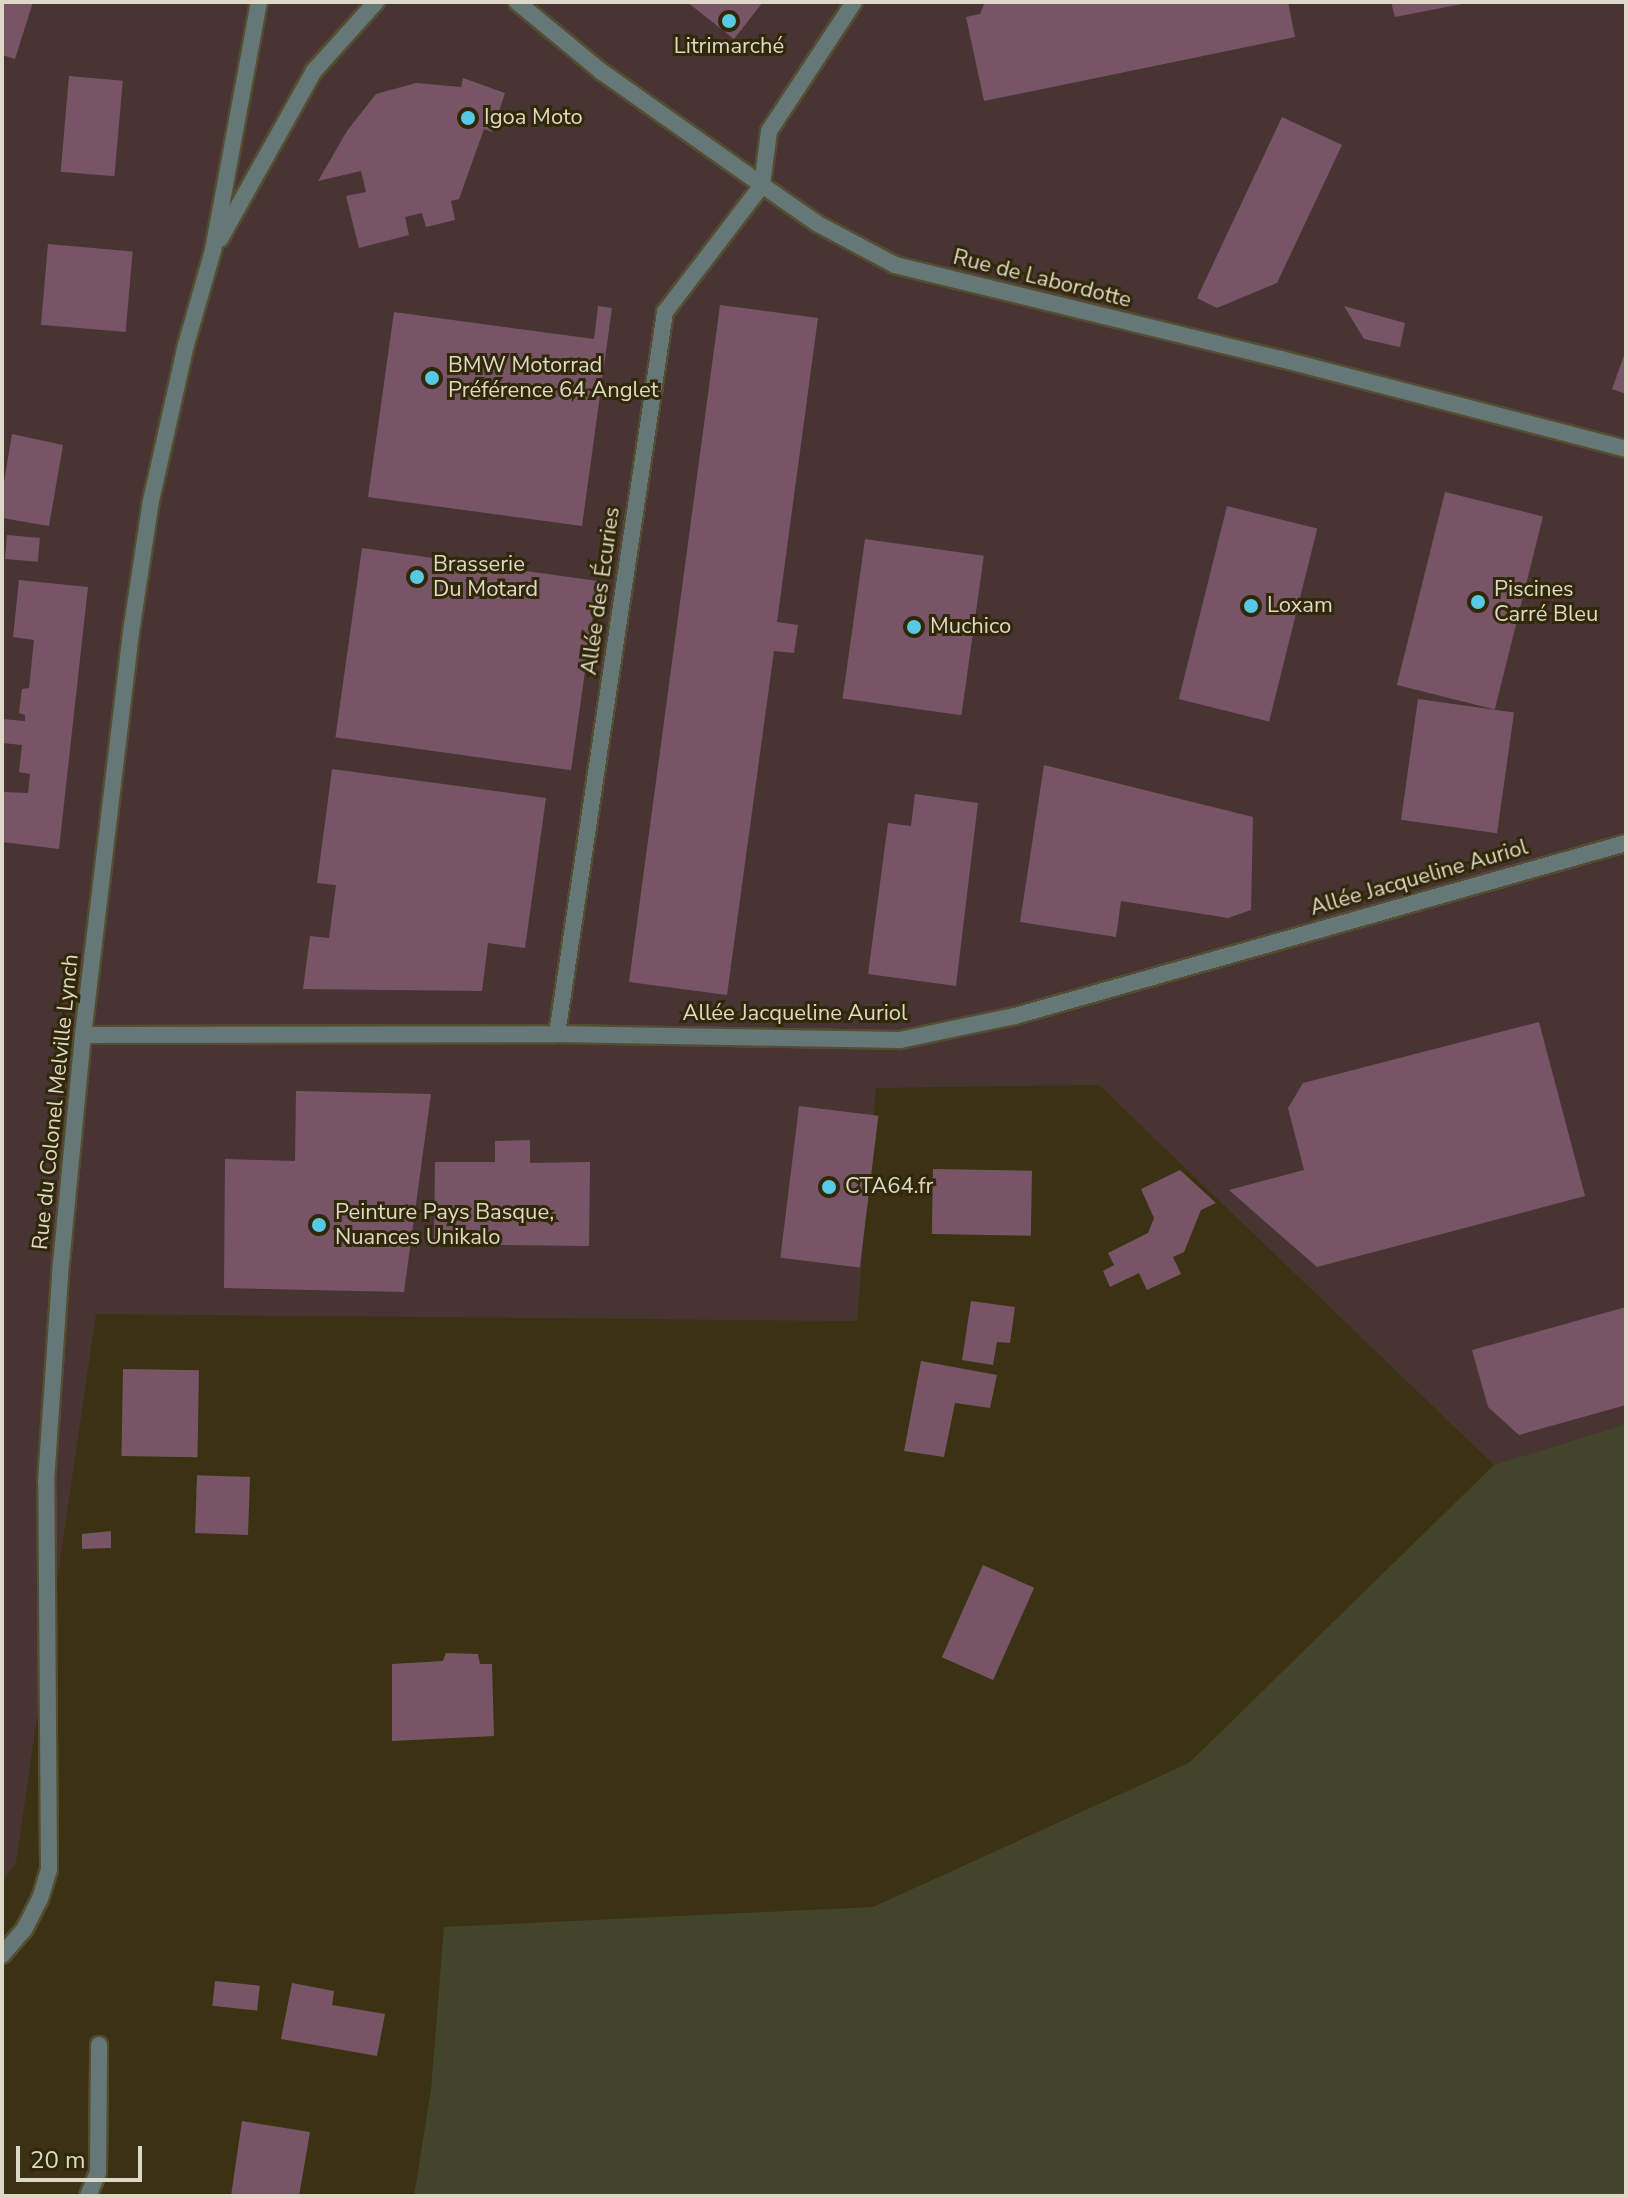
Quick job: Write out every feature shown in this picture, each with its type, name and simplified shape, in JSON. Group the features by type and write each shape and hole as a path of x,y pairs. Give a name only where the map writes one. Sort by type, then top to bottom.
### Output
{"street":[{"name":"Rue du Colonel Melville Lynch","path":"2,1955 24,1930 40,1899 49,1869 46,1482 60,1274 83,1035 103,893 132,626 151,501 186,345 213,250 259,2"},
{"name":"Rue du Colonel Melville Lynch","path":"213,250 314,71 376,2"},
{"name":"Rue de Labordotte","path":"517,2 602,72 818,224 895,265 1281,359 1626,449"},
{"path":"762,185 769,131 854,2"},
{"name":"Allée des Écuries","path":"557,1034 665,312 762,185"},
{"name":"Allée Jacqueline Auriol","path":"83,1035 557,1034 900,1040 1015,1016 1626,843"},
{"path":"88,2196 98,2172 99,2045"}],"shaded area":[{"path":"2,2 1626,2 1626,1424 1494,1465 1099,1085 876,1088 857,1321 96,1314 16,1862 2,1883"}],"green space":[{"path":"1626,1424 1626,2196 414,2196 431,2090 444,1927 873,1907 1189,1763 1494,1465"}],"building":[{"path":"2,2 33,2 15,59 2,55"},
{"name":"Litrimarché","path":"687,2 763,2 734,39"},
{"path":"985,2 1288,2 1295,37 984,101 966,17 980,14"},
{"path":"1391,2 1467,2 1467,3 1395,17"},
{"path":"69,76 123,81 114,176 61,172"},
{"path":"463,78 505,93 492,132 484,129 459,199 451,201 455,220 426,227 422,213 405,217 409,235 359,248 346,196 366,192 361,171 318,181 347,131 376,94 416,83 461,87"},
{"path":"1282,117 1342,145 1277,283 1217,308 1197,298"},
{"path":"48,244 133,251 126,332 41,325"},
{"path":"720,305 818,318 777,622 798,625 794,653 774,651 727,995 629,982"},
{"path":"598,306 612,308 582,526 368,497 394,312 594,339"},
{"path":"1344,306 1405,323 1400,347 1364,339"},
{"path":"1626,350 1626,394 1612,389"},
{"path":"12,434 63,445 49,526 2,518 2,494"},
{"name":"Piscines Carré Bleu","path":"1445,492 1543,516 1495,710 1397,685"},
{"name":"Loxam","path":"1227,506 1317,528 1269,722 1179,699"},
{"path":"7,535 40,538 38,562 5,559"},
{"name":"Muchico","path":"865,539 984,556 961,715 843,698"},
{"path":"362,548 598,581 571,770 335,737"},
{"path":"19,580 88,587 59,849 2,842 4,792 28,793 30,774 19,772 22,745 2,743 2,719 25,721 25,715 19,713 22,689 29,688 34,640 13,637"},
{"path":"1418,699 1514,712 1497,833 1401,820"},
{"path":"1044,765 1253,817 1251,910 1228,918 1121,901 1116,937 1020,922"},
{"path":"332,769 546,798 525,948 488,943 482,991 303,989 310,936 329,938 336,885 317,883"},
{"path":"915,794 978,803 956,986 868,974 888,823 911,826"},
{"path":"1539,1022 1585,1196 1317,1267 1229,1190 1304,1170 1288,1108 1303,1083"},
{"name":"Peinture Pays Basque, Nuances Unikalo","path":"296,1091 431,1094 404,1292 224,1288 225,1159 295,1161"},
{"name":"CTA64.fr","path":"799,1106 878,1116 860,1268 780,1258"},
{"path":"530,1140 530,1163 590,1162 589,1246 434,1244 435,1162 495,1162 495,1141"},
{"path":"933,1169 1032,1171 1031,1236 932,1234"},
{"path":"1180,1170 1216,1203 1201,1210 1184,1252 1173,1257 1181,1274 1147,1290 1139,1273 1110,1287 1103,1271 1114,1265 1108,1253 1148,1233 1154,1218 1141,1189"},
{"path":"971,1301 1015,1307 1010,1343 997,1342 993,1365 962,1360"},
{"path":"1626,1307 1626,1405 1519,1435 1488,1407 1472,1350"},
{"path":"921,1361 997,1375 990,1408 955,1403 944,1457 904,1451"},
{"path":"123,1369 199,1370 197,1457 121,1456"},
{"path":"197,1475 250,1477 248,1535 195,1533"},
{"path":"111,1531 111,1548 82,1549 82,1534"},
{"path":"983,1565 1034,1588 993,1680 942,1657"},
{"path":"446,1653 478,1654 480,1664 492,1664 494,1736 392,1741 392,1664 443,1661"},
{"path":"215,1981 260,1986 257,2011 212,2006"},
{"path":"292,1983 334,1991 332,2005 385,2014 377,2056 281,2039"},
{"path":"242,2121 310,2132 299,2196 231,2196"}],"place":[{"name":"Litrimarché","path":"729,21"},
{"name":"Igoa Moto","path":"468,118"},
{"name":"BMW Motorrad Préférence 64 Anglet","path":"432,378"},
{"name":"Brasserie Du Motard","path":"417,577"},
{"name":"Piscines Carré Bleu","path":"1478,602"},
{"name":"Loxam","path":"1251,606"},
{"name":"Muchico","path":"914,627"},
{"name":"CTA64.fr","path":"829,1187"},
{"name":"Peinture Pays Basque, Nuances Unikalo","path":"319,1225"}]}
